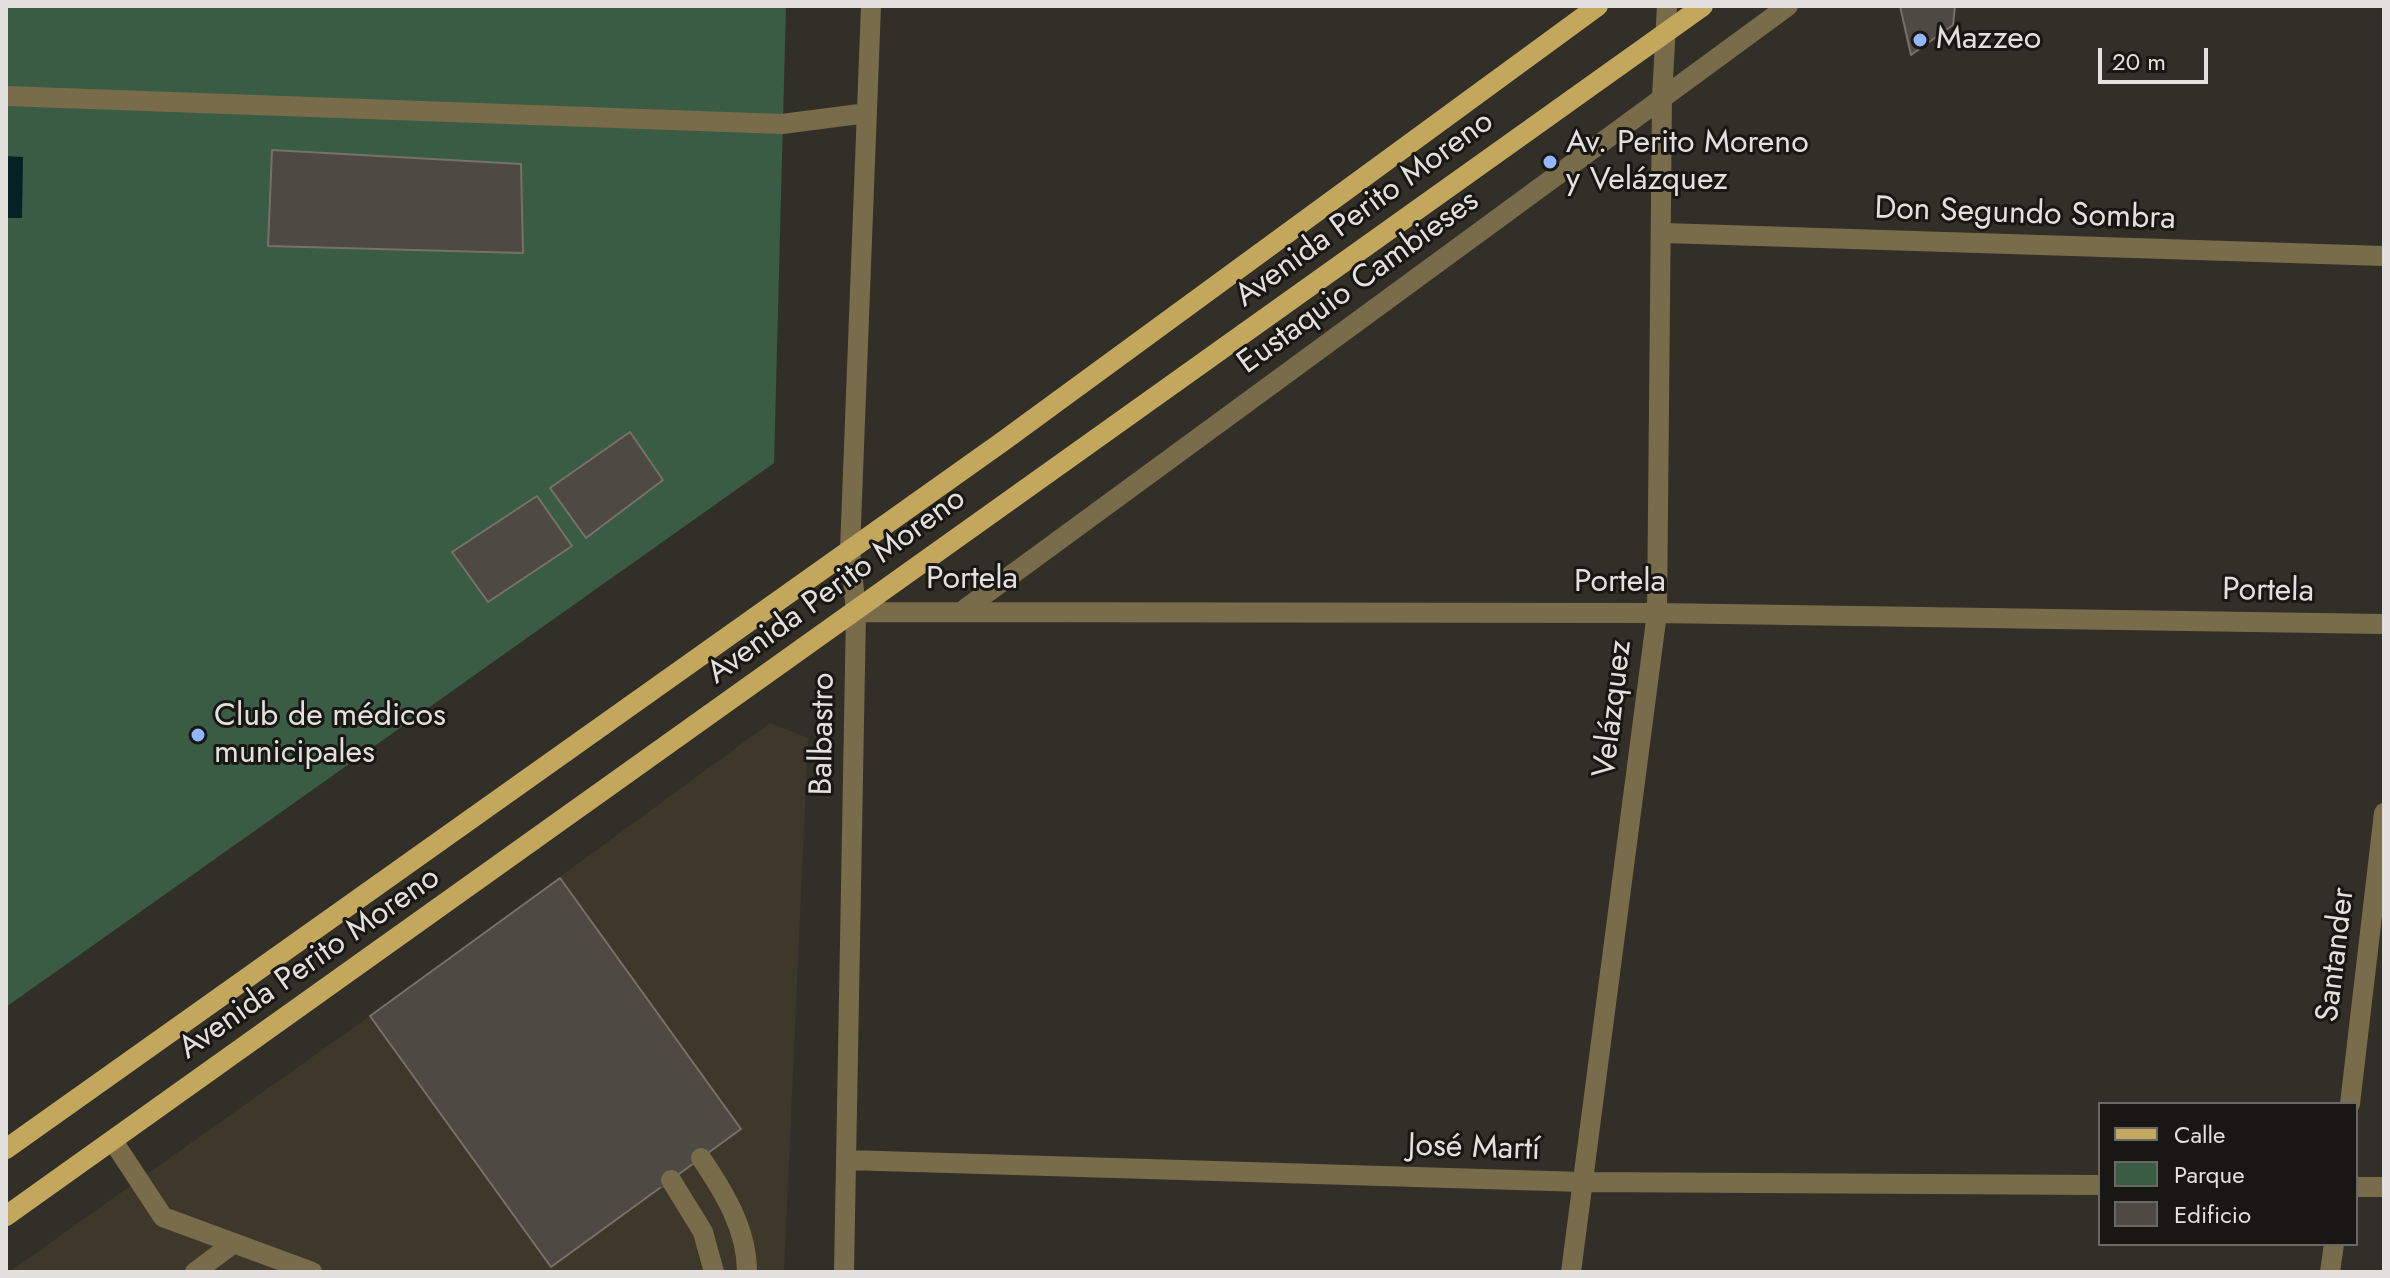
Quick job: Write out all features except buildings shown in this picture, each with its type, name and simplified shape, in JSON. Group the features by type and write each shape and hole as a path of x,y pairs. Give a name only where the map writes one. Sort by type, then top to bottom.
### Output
{"main road":[{"name":"Avenida Perito Moreno","path":"6,1149 850,550 1598,6"},
{"name":"Avenida Perito Moreno","path":"6,1216 1703,6"}],"street":[{"name":"Balbastro","path":"844,1272 856,612 850,550 871,6"},
{"name":"Velázquez","path":"1571,1272 1657,613 1664,233 1662,97 1667,6"},
{"name":"Eustaquio Cambieses","path":"965,609 1788,6"},
{"path":"6,96 782,124 867,113"},
{"name":"Don Segundo Sombra","path":"1664,233 2384,256"},
{"name":"Portela","path":"856,612 965,609 1657,613 2384,624"},
{"name":"Santander","path":"2350,1102 2384,813"},
{"path":"113,1141 163,1217 312,1272"},
{"path":"701,1158 726,1195 747,1258 747,1272"},
{"name":"José Martí","path":"847,1160 1583,1182 2098,1185"},
{"path":"671,1180 703,1232 714,1272"},
{"path":"2358,1187 2384,1187"},
{"path":"195,1272 234,1243"},
{"path":"2330,1272 2334,1246"}],"shaded area":[{"path":"770,723 808,738 784,1272 9,1272 370,1016"}],"green space":[{"name":"Club de médicos municipales","path":"6,6 786,6 774,463 6,1007"}],"water":[{"path":"6,156 23,157 22,218 6,218"}],"tunnel":[{"path":"671,1180 643,1172 602,1192 573,1196 544,1177 461,1066 453,1033 463,1009 500,984 529,972 553,971 570,986 701,1158"}],"place":[{"name":"Mazzeo","path":"1920,40"},
{"name":"Av. Perito Moreno y Velázquez","path":"1550,162"},
{"name":"Club de médicos municipales","path":"198,735"}]}
